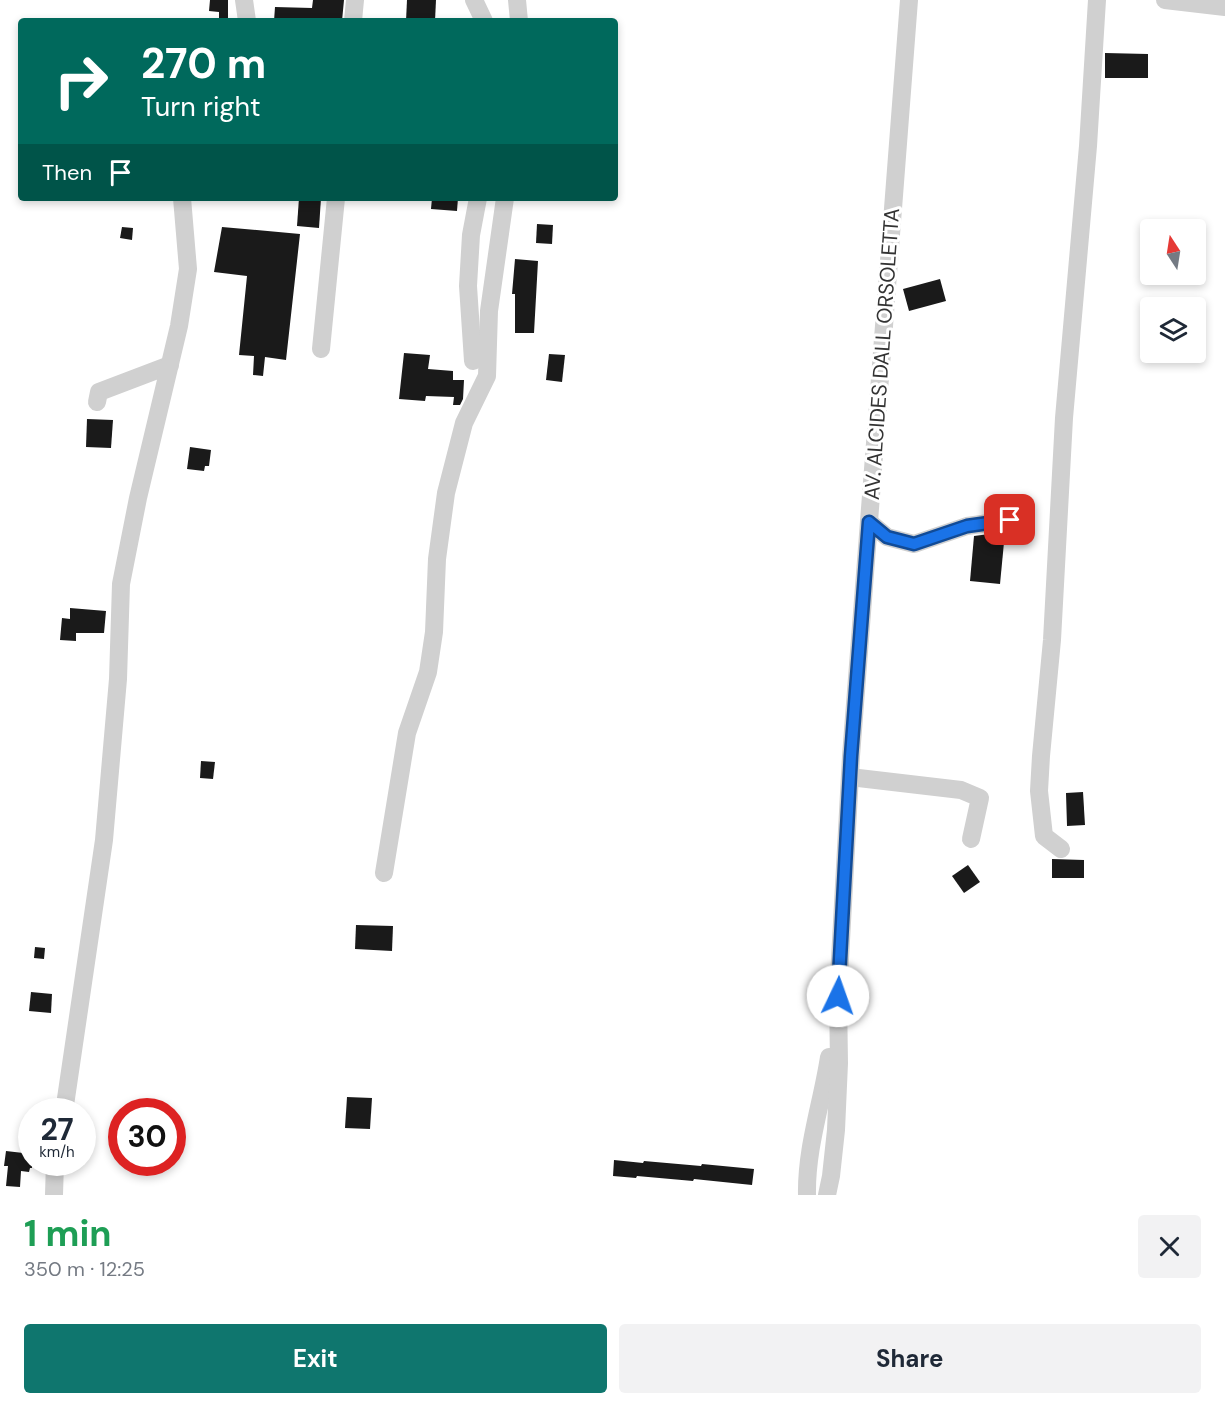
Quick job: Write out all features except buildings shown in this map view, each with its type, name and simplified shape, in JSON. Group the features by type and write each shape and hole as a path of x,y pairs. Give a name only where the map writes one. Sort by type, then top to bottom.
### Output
{"street":[{"path":"244,0 247,18"},
{"path":"353,18 355,0"},
{"path":"474,0 483,18"},
{"path":"517,0 519,18"},
{"name":"AV. ALCIDES DALL ORSOLETTA","path":"838,996 850,777 909,0"},
{"path":"1061,849 1044,836 1039,791 1053,640 1064,418 1088,146 1097,0"},
{"path":"1165,0 1225,7"},
{"path":"66,1098 104,840 118,679 121,584 138,498 179,327 188,269 182,201"},
{"path":"321,349 336,201"},
{"path":"473,361 468,286 471,235 477,201"},
{"path":"384,873 407,733 428,672 434,632 438,559 446,493 464,423 487,376 489,311 505,201"},
{"path":"97,402 99,392 170,365"},
{"path":"869,522 887,537 914,544 967,526 1010,520"},
{"path":"850,777 961,790 980,798 971,839"},
{"path":"807,1195 807,1172 825,1085 838,996"},
{"path":"827,1195 836,1130 838,996"},
{"path":"54,1195 55,1176"}],"route":[{"path":"838,996 851,756 869,522 887,537 914,544 967,526 1010,520"}]}
